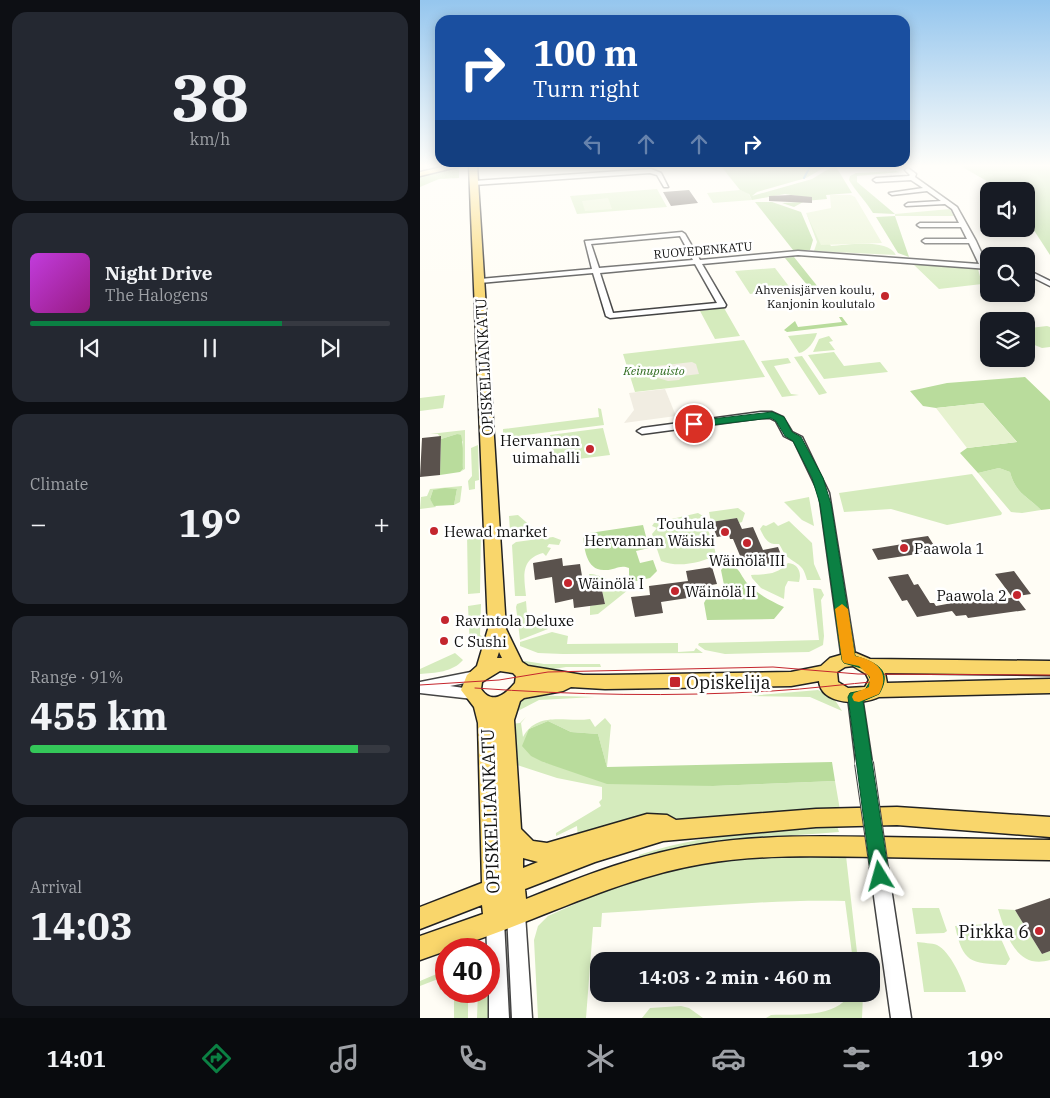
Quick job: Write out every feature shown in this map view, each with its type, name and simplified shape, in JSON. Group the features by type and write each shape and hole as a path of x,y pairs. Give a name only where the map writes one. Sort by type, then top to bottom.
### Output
{"main road":[{"name":"OPISKELIJANKATU","path":"476,213 497,629 479,685 488,723 506,917"},
{"name":"OPISKELIJANKATU","path":"497,629 519,669"},
{"path":"828,678 835,663 849,660 870,666 1050,668"},
{"path":"583,682 500,664 479,685 496,704 515,696 583,682 828,678"},
{"path":"828,678 840,694 856,697 869,694 874,690 878,680 877,675 870,666"},
{"path":"515,696 526,682 519,669"},
{"path":"874,690 1050,686"},
{"name":"OPISKELIJANKATU","path":"503,887 510,831 504,720 515,696"},
{"path":"420,918 593,852 664,831 816,818 897,816 1050,827"},
{"path":"510,831 522,848 534,852 547,853 647,824 708,827"},
{"path":"420,948 603,879 679,858 723,851 823,846 1050,850"}],"street":[{"path":"959,213 980,254"},
{"path":"920,224 964,225"},
{"path":"682,234 722,305 610,316 596,271 587,242 682,234"},
{"path":"925,241 973,241"},
{"name":"RUOVEDENKATU","path":"480,281 798,253 980,266"},
{"path":"1035,276 1050,284"},
{"path":"642,431 760,415 772,415 780,419 788,434 798,439 824,493 849,660"},
{"path":"420,688 479,685"},
{"path":"856,697 901,1018"},
{"path":"499,1018 506,917"},
{"path":"506,917 522,1018"}],"green space":[{"path":"763,213 801,213 813,240 810,250 793,250"},
{"path":"806,213 864,213 882,243 821,245"},
{"path":"873,213 893,213 895,214"},
{"path":"952,213 954,216 895,216 895,214"},
{"path":"1035,213 1050,213 1050,255 1035,232"},
{"path":"807,215 810,216 831,246 876,244 885,246 896,255 814,251 817,242"},
{"path":"895,216 909,257 898,253 876,217"},
{"path":"794,257 818,287 804,288 802,286 808,286 785,258"},
{"path":"913,264 978,269 980,284 939,289"},
{"path":"775,268 791,289 750,294 735,271"},
{"name":"Keinupuisto","path":"724,308 740,336 715,339 700,311"},
{"path":"839,317 842,317 848,325 787,332 784,330 795,321 798,327 842,322"},
{"path":"1035,327 1050,327 1050,347 1042,348 1035,345"},
{"path":"817,333 810,346 805,351 799,353 788,336"},
{"path":"829,336 833,341 829,342 835,350 813,352 819,339"},
{"name":"Keinupuisto","path":"744,340 765,377 635,392 623,354"},
{"path":"834,352 844,366 880,362 888,372 824,379 808,355"},
{"path":"802,356 827,393 819,395 794,357"},
{"path":"788,358 791,363 774,366 791,394 799,395 782,397 761,361"},
{"path":"1025,377 1050,401 1050,509 1041,510 1022,494 1015,485 1010,472 999,468 978,473 960,453 967,448 1017,442 983,403 936,408 923,406 910,391 947,383"},
{"path":"445,395 443,408 420,411 420,398"},
{"path":"983,403 1017,442 967,448 936,408"},
{"path":"598,408 601,409 604,425 503,438 503,429 599,417"},
{"path":"603,428 610,455 554,462 550,435"},
{"path":"465,430 465,469 460,472 463,469 461,455 463,442 457,434 441,439 438,434 430,434"},
{"path":"457,434 461,435 462,439 463,469 460,472 440,475 441,439"},
{"path":"478,445 479,480 475,481 475,489 469,490 468,481 472,476 471,448"},
{"path":"999,468 1010,472 1018,490 1041,510 1022,513 1011,512 978,473"},
{"path":"972,474 1002,513 1001,515 947,525 891,509 844,512 839,493"},
{"path":"462,486 460,502 454,505 457,489 433,490 430,499 436,507 420,509 421,497 427,496 430,489"},
{"path":"457,489 454,505 434,506 430,499 433,490"},
{"path":"809,497 814,526 802,520 784,502"},
{"path":"738,508 745,513 742,522 739,523 737,518 711,522 709,512"},
{"path":"698,513 703,516 714,542 712,545 716,555 689,564 661,561 652,534 657,528 652,526 654,523"},
{"path":"518,515 534,529 533,532 517,534 510,531 509,516"},
{"path":"789,521 812,543 814,564 821,580 807,580 801,566 787,557 779,544 767,541 760,529 763,525 766,526 774,522 778,526"},
{"path":"643,525 649,548 636,551 640,563 653,560 657,571 650,578 636,581 629,576 629,568 599,570 590,563 585,552 583,534"},
{"path":"481,532 480,593 468,594 467,533"},
{"path":"553,537 561,540 559,545 549,544 547,547 551,548 546,556 543,553 530,560 524,576 526,596 515,596 512,545 516,542"},
{"path":"788,563 797,567 800,578 799,582 788,581 785,587 784,599 761,588 752,578 751,575 776,572"},
{"path":"730,565 739,571 746,582 757,592 784,607 774,619 707,620 704,603 709,594 725,590 721,570 725,566"},
{"path":"589,574 598,575 613,583 612,588 626,587 628,590 598,614 590,615 590,606 605,603 601,586 591,587"},
{"path":"813,588 821,589 824,595 821,600 824,636 823,645 809,652 725,654 705,650 698,645 699,643 819,640"},
{"path":"526,601 528,625 544,624 548,629 520,640 516,607 517,604"},
{"path":"481,604 480,635 486,639 488,647 470,649 468,606"},
{"path":"552,632 568,636 567,644 678,643 678,652 694,651 696,648 703,653 563,654 538,653 520,646 520,642"},
{"path":"455,653 463,660 454,667 443,671 420,674 420,669"},
{"path":"523,662 544,664 600,664 601,667 566,667 535,672"},
{"path":"818,690 833,697 842,711 810,697 749,696"},
{"path":"529,695 595,697 539,700 516,712 520,699"},
{"path":"526,717 521,723 523,737 529,729 543,762 561,767 713,786 835,781 840,810 655,820 578,839 577,826 556,836 556,833 601,806 599,802 602,799 602,787 557,778 511,763 510,724 520,723"},
{"path":"605,718 611,725 607,767 598,734 571,732 548,721 529,729 536,723 553,719 590,719 595,727"},
{"path":"548,721 571,732 598,734 607,767 832,762 835,781 713,786 607,784 531,756 522,746 529,729"},
{"path":"837,826 839,832 739,840 689,847 640,858 639,855 712,837"},
{"path":"754,855 846,856 857,952 852,952 845,901 754,903 602,913 601,927 593,927 586,1018 538,1018 534,940 538,926 548,916 638,876"},
{"path":"912,908 939,908 947,931 944,933 916,934"},
{"path":"998,909 1015,910 1042,954 1050,951 1050,960 1038,962 1029,960 1021,955 1009,939"},
{"path":"989,924 997,930 1010,959 1006,965 976,962 965,954 961,947 955,926"},
{"path":"917,942 935,944 947,953 962,980 966,992 924,992"},
{"path":"435,975 435,980 420,986 420,981"},
{"path":"844,1002 863,1002 862,1018 766,1018 771,1015 815,1013"},
{"path":"454,1003 468,1003 468,1018 454,1018"},
{"path":"478,1003 490,1003 490,1018 477,1018"},
{"path":"681,1006 689,1008 703,1018 642,1018 650,1008"}],"shaded area":[{"path":"692,362 696,364 699,374 683,376 679,380 668,381 658,378 655,369 657,366"},
{"path":"665,389 676,416 624,423 634,410 629,393"}],"building":[{"path":"441,436 440,475 420,477 422,438"},
{"name":"Wäinölä III","path":"737,518 742,529 753,527 763,550 778,547 784,563 754,568 748,557 741,558 733,539 730,539 729,535 717,537 711,522"},
{"name":"Paawola 1","path":"928,536 935,547 911,555 878,560 872,549 903,544 901,540"},
{"name":"Wäinölä I","path":"562,558 563,566 580,564 584,588 601,586 605,604 574,608 573,599 555,603 552,577 535,580 533,563"},
{"name":"Wäinölä II","path":"712,567 717,584 699,587 701,596 661,602 663,613 635,617 631,597 650,595 649,586 688,581 686,571"},
{"path":"1014,571 1031,594 1012,597 995,574"},
{"path":"908,574 914,585 918,584 930,603 934,603 936,606 979,598 982,602 1016,597 1026,610 968,618 966,615 956,616 952,611 917,617 907,600 902,601 888,577"},
{"name":"Pirkka 6","path":"1050,898 1050,951 1042,954 1015,910"}],"tram line":[{"path":"420,685 499,680 548,672 773,667 858,674 1050,675"},
{"path":"475,688 586,694 660,695 786,690 882,681"}],"slow traffic":[{"path":"842,609 849,660 863,662 870,666 877,675 878,682 874,690 869,694 859,697"}],"place":[{"name":"Ahvenisjärven koulu, Kanjonin koulutalo","path":"885,296"},
{"name":"Hervannan uimahalli","path":"590,449"},
{"name":"Hewad market","path":"434,531"},
{"name":"Touhula Hervannan Wäiski","path":"725,532"},
{"name":"Wäinölä III","path":"747,543"},
{"name":"Paawola 1","path":"904,548"},
{"name":"Wäinölä I","path":"568,583"},
{"name":"Wäinölä II","path":"675,591"},
{"name":"Paawola 2","path":"1017,595"},
{"name":"Ravintola Deluxe","path":"445,620"},
{"name":"C Sushi","path":"444,641"},
{"name":"Opiskelija","path":"675,682"},
{"name":"Pirkka 6","path":"1039,931"}],"route":[{"path":"694,424 772,415 780,419 788,434 798,439 818,478 826,504 849,660 863,662 870,666 877,675 878,680 877,686 869,694 856,697 880,876"}]}
